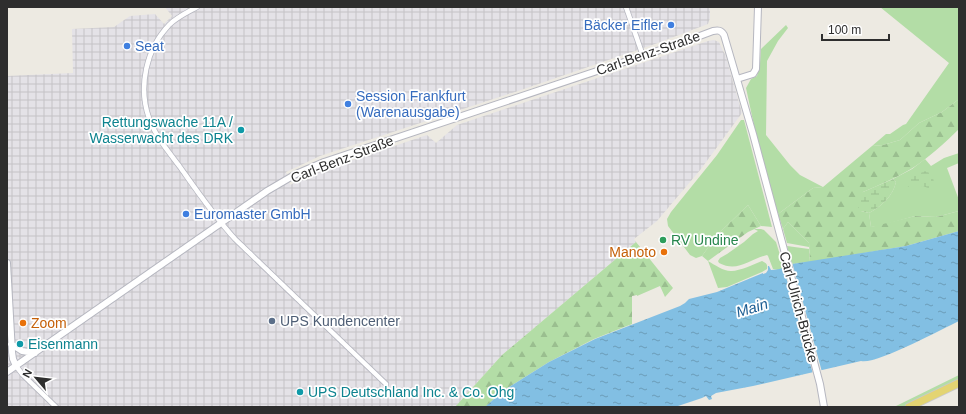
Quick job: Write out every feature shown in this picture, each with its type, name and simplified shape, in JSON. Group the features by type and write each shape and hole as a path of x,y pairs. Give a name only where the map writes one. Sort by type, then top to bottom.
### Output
{"main road":[{"path":"737,79 753,74 756,69 758,7"},
{"name":"Carl-Benz-Straße","path":"7,372 272,188 296,174 436,124 643,56 713,31 720,31"},
{"name":"Carl-Ulrich-Brücke","path":"720,31 724,35 753,134 820,384 823,405"},
{"path":"7,263 12,356 16,366"},
{"path":"11,344 22,351 35,353"},
{"path":"909,407 959,383"}],"street":[{"path":"197,7 175,20 161,35 154,47 148,64 144,95 149,118 156,132 194,187 235,239 386,384"},
{"path":"626,7 643,56"},
{"path":"16,366 56,407"}],"shaded area":[{"path":"165,7 709,7 710,18 708,24 655,44 521,90 320,156 286,172 290,185 323,170 427,135 436,143 457,125 714,40 719,42 725,54 742,113 701,169 657,221 634,239 636,242 502,355 455,407 7,407 7,76 73,73 72,29 114,27 130,16 155,14 164,24 172,16"}],"green space":[{"path":"880,7 959,7 959,99 942,112 919,123 900,140 883,145 872,146 886,134 890,134 906,124 949,63"},
{"path":"786,25 788,28 778,41 767,61 766,135 800,175 823,187 813,188 778,214 758,144 746,88 751,79 757,76 761,49"},
{"path":"959,99 959,129 917,165 863,192 861,211 869,213 871,227 915,216 936,217 959,211 959,231 906,246 810,262 809,243 788,222 783,229 778,214 813,188 823,187 872,146 883,145 900,140 919,123 942,112"},
{"path":"741,120 744,120 772,227 761,226 748,205 717,235 702,256 696,258 690,255 668,226 667,219 717,155"},
{"path":"959,153 959,163 947,168 959,200 959,211 936,217 915,216 871,227 869,213 890,196 896,182 893,179 912,169 925,159 931,166 944,158"},
{"path":"925,171 932,174 934,182 933,188 930,189 923,186 909,187 906,185 911,178"},
{"path":"893,179 896,182 895,187 886,200 869,213 861,211 857,206 858,198 863,192"},
{"path":"748,205 761,226 748,232 708,261 702,256 717,235"},
{"path":"788,222 809,243 809,247 787,243 783,229"},
{"path":"754,229 764,230 776,242 784,268 778,270 773,269 767,255 732,267 719,263 718,261 720,258 758,231"},
{"path":"636,242 673,288 665,297 660,286 637,296 632,296 632,324 594,339 549,362 503,391 485,407 455,407 502,355"},
{"path":"787,246 809,249 810,262 792,264"},
{"path":"708,261 720,268 735,271 762,261 766,264 767,269 727,287 718,288"},
{"path":"959,375 959,381 904,407 894,407"}],"water":[{"name":"Main","path":"959,231 959,321 909,346 880,358 716,393 711,396 712,399 709,400 706,396 675,407 485,407 503,391 549,362 595,339 680,306 689,299 717,292 766,273 768,266 771,270 792,264 906,246"}],"pier":[{"path":"792,262 822,372 813,374 783,266"}],"place":[{"name":"Bäcker Eifler","path":"671,25"},
{"name":"Seat","path":"127,46"},
{"name":"Session Frankfurt (Warenausgabe)","path":"348,104"},
{"name":"Rettungswache 11A / Wasserwacht des DRK","path":"241,130"},
{"name":"Euromaster GmbH","path":"186,214"},
{"name":"RV Undine","path":"663,240"},
{"name":"Manoto","path":"664,252"},
{"name":"UPS Kundencenter","path":"272,321"},
{"name":"Zoom","path":"23,323"},
{"name":"Eisenmann","path":"20,344"},
{"name":"UPS Deutschland Inc. & Co. Ohg","path":"300,392"}]}
